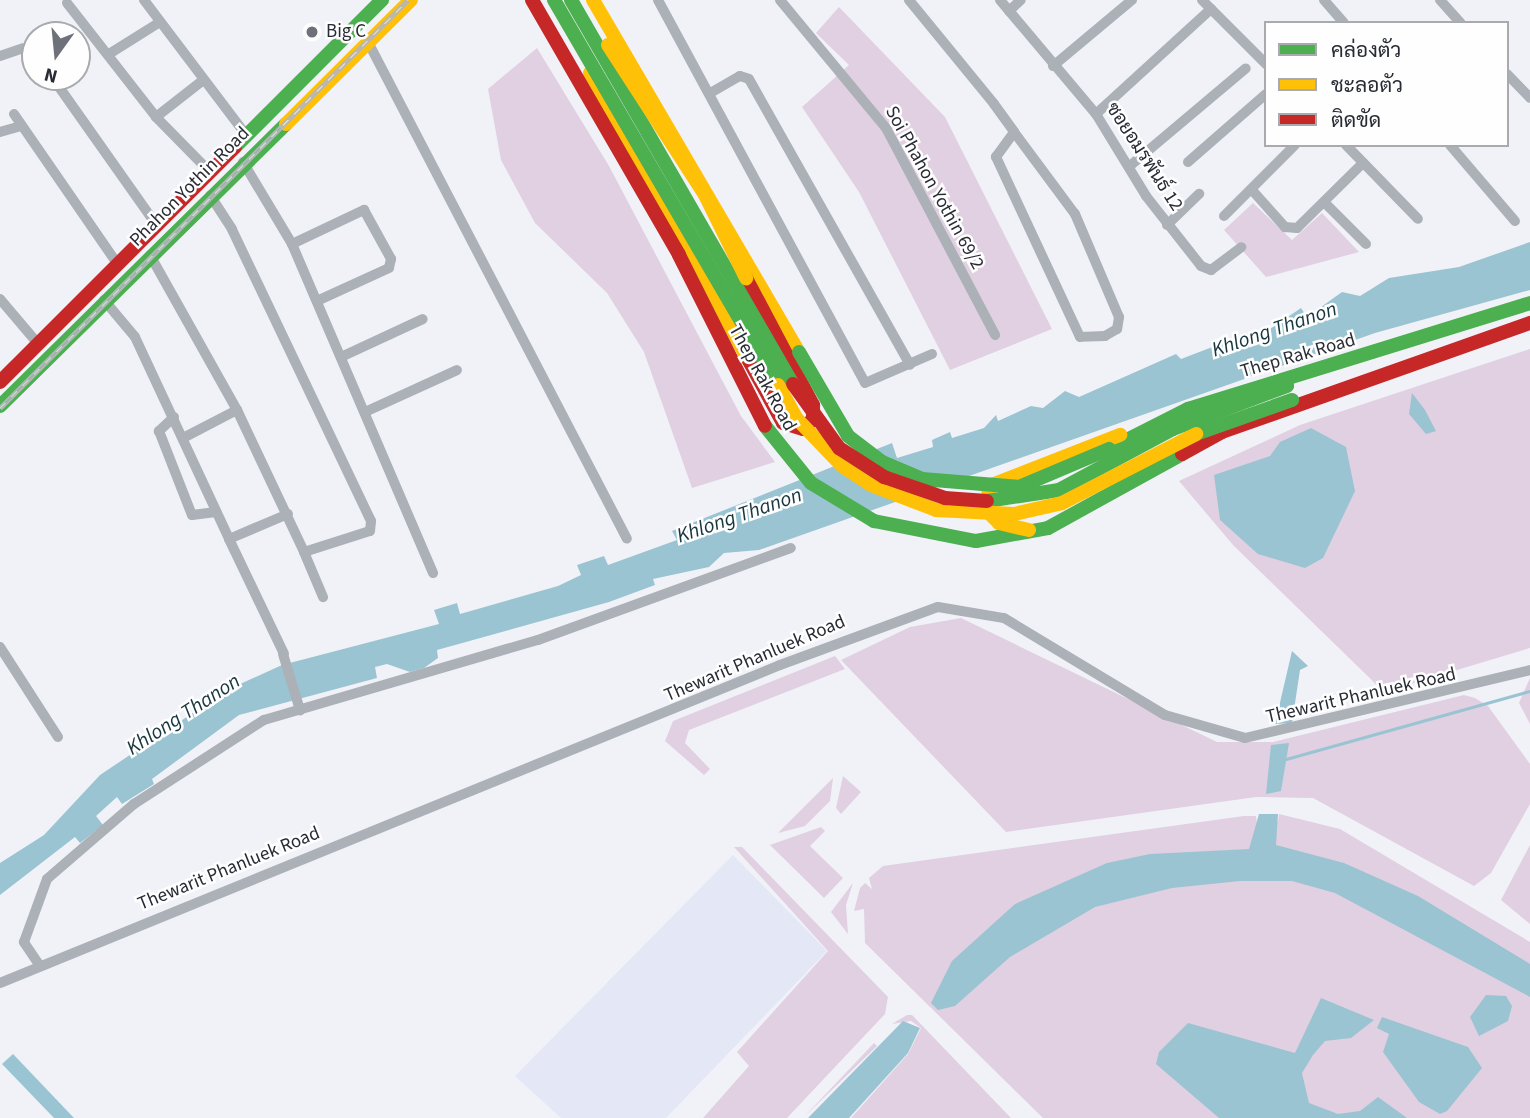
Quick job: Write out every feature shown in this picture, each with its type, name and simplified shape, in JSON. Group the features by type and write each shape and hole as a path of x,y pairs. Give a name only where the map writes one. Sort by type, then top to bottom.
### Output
{"main road":[{"name":"Phahon Yothin Road","path":"0,406 118,265 382,0"},
{"name":"Phahon Yothin Road","path":"0,382 43,352 104,300 243,161 411,0"},
{"name":"Thep Rak Road","path":"554,0 581,28"},
{"name":"Thep Rak Road","path":"571,0 581,28 797,419 842,466 872,485 936,510 1014,514 1062,503 1173,443 1374,355"},
{"name":"Thep Rak Road","path":"593,0 623,45 848,436 882,463 922,479 1019,486 1048,480 1159,422 1530,303"},
{"name":"Thep Rak Road","path":"535,3 679,256 759,419 811,483 874,521 947,538 1012,538 1048,528 1190,447 1380,373 1530,323"},
{"path":"581,28 629,73 705,195 813,405 810,424 790,429 765,390 599,92 581,28"},
{"path":"623,45 658,127 813,405"},
{"path":"679,256 743,366 765,390"},
{"name":"Thep Rak Road","path":"1290,393 1380,373"},
{"path":"1048,528 999,523 986,505 989,486 1159,422"}],"street":[{"path":"144,0 202,81 246,135"},
{"path":"658,0 712,92 865,383 932,354"},
{"name":"Soi Phahon Yothin 69/2","path":"780,0 886,128 995,335"},
{"path":"909,0 1014,132 1075,214 1119,317 1117,329 1105,336 1080,337 996,157 1014,132"},
{"name":"ซอยอมรพันธ์ 12","path":"1000,0 1096,114 1167,225 1205,269 1241,247"},
{"path":"1009,11 1021,0"},
{"path":"1054,66 1132,0"},
{"path":"1202,0 1264,62"},
{"path":"1324,0 1342,21"},
{"path":"1440,0 1459,21"},
{"path":"67,3 156,117 210,172"},
{"path":"1096,114 1211,9"},
{"path":"109,54 160,22"},
{"path":"368,42 627,539"},
{"path":"0,55 21,49"},
{"path":"1131,165 1246,68"},
{"path":"1509,76 1530,98"},
{"path":"712,92 735,78 749,79 910,365"},
{"path":"156,117 202,81"},
{"path":"62,91 157,226"},
{"path":"1188,162 1264,96"},
{"path":"14,114 118,265"},
{"path":"0,132 21,125"},
{"path":"1224,216 1293,147"},
{"path":"1348,147 1418,219"},
{"path":"1452,147 1515,221"},
{"path":"243,161 292,244 433,573"},
{"path":"1252,190 1291,229 1325,203 1363,163"},
{"path":"1167,225 1199,194"},
{"path":"210,195 232,229 371,521 364,535 304,552"},
{"path":"1325,203 1366,244"},
{"path":"292,244 365,210 391,259 388,268 317,301"},
{"path":"149,254 237,410 288,514 323,597"},
{"path":"0,299 43,352"},
{"path":"104,300 135,337 174,417 284,657 300,710"},
{"path":"341,357 423,319"},
{"path":"365,412 457,370"},
{"path":"183,438 237,410"},
{"path":"174,417 159,431 192,514 216,512"},
{"path":"229,539 288,514"},
{"path":"40,966 24,942 47,879 177,774 264,720 538,640 791,548"},
{"name":"Thewarit Phanluek Road","path":"0,983 938,607 1004,618 1165,715 1203,730 1273,736 1530,670"},
{"path":"0,647 58,737"}],"shaded area":[{"path":"839,7 945,117 1052,329 950,370 859,192 802,107 849,65 816,33"},
{"path":"537,48 609,166 741,416 775,462 692,488 644,352 607,293 535,223 501,160 488,89"},
{"path":"1253,203 1292,240 1322,213 1359,252 1266,277 1224,230"},
{"path":"1530,349 1530,648 1384,692 1233,545 1179,481 1300,425"},
{"path":"961,618 1217,742 1273,742 1464,695 1475,698 1488,706 1530,764 1530,804 1491,873 1474,886 1313,798 1256,797 1006,832 841,660 910,627"},
{"path":"835,656 845,669 689,730 685,743 710,769 704,775 665,741 673,721"},
{"path":"1530,678 1530,724 1519,703"},
{"path":"843,776 861,792 841,814 836,808"},
{"path":"833,778 830,801 805,826 778,833"},
{"path":"1279,814 1340,829 1530,942 1530,1118 1043,1118 865,943 864,909 854,911 860,888 865,883 872,889 869,878 883,866 1244,816 1256,816 1257,823 1278,821"},
{"path":"821,827 825,831 810,846 843,878 824,898 770,845"},
{"path":"1530,845 1530,924 1501,900"},
{"path":"734,847 742,847 888,997 885,1014 787,1118 703,1118 749,1066 737,1052 828,951"},
{"path":"733,855 827,951 666,1118 561,1118 515,1076"},
{"path":"853,883 846,905 848,934 831,912"},
{"path":"912,1015 1011,1118 851,1118 908,1054 921,1028 911,1021 892,1024"},
{"path":"874,1043 877,1046 803,1118"}],"water":[{"name":"Khlong Thanon","path":"1530,242 1530,290 1375,333 759,550 724,553 709,567 653,579 655,585 609,602 437,650 438,658 424,668 410,672 387,664 375,667 377,678 239,715 152,779 154,784 122,804 117,797 96,816 103,825 80,843 75,837 0,895 0,863 44,835 100,775 227,690 282,665 439,624 434,610 457,603 460,614 558,586 581,575 577,565 604,556 608,565 677,540 672,531 892,443 897,458 933,447 932,440 950,432 952,438 984,428 996,415 998,421 1031,406 1043,408 1065,391 1079,397 1176,354 1181,359 1249,333 1258,337 1301,308 1307,317 1342,292 1360,296 1389,278 1459,267"},
{"path":"1412,393 1436,431 1426,434 1409,414"},
{"path":"1311,428 1346,447 1355,491 1323,558 1305,568 1258,554 1220,520 1214,475 1270,456 1280,442"},
{"path":"1292,651 1308,666 1300,670 1292,723 1275,724"},
{"path":"1289,743 1281,791 1266,794 1271,745"},
{"path":"1259,814 1278,814 1276,845 1344,863 1418,896 1530,964 1530,997 1335,893 1292,881 1240,881 1172,888 1095,907 1010,957 955,1006 938,1010 931,1003 952,961 1015,904 1107,863 1150,854 1249,849"},
{"path":"1486,995 1506,996 1512,1006 1508,1021 1479,1036 1470,1017"},
{"path":"1321,998 1374,1020 1351,1038 1325,1041 1313,1055 1302,1073 1309,1103 1338,1114 1360,1111 1378,1097 1407,1118 1219,1118 1156,1064 1159,1052 1188,1023 1295,1053"},
{"path":"1382,1017 1468,1047 1482,1068 1447,1111 1440,1114 1419,1102 1383,1052 1389,1034 1377,1028"},
{"path":"903,1021 920,1028 908,1053 849,1118 808,1118"},
{"path":"13,1054 74,1118 54,1118 2,1064"}],"waterway":[{"path":"1286,759 1530,691"}],"railway":[{"path":"0,408 408,0"}],"traffic: fast":[{"path":"235,147 382,0"},
{"path":"554,0 778,385"},
{"path":"571,0 793,384"},
{"path":"0,406 286,124"},
{"path":"1109,449 1188,409 1530,303"},
{"path":"799,352 848,436 882,462 922,479 1019,487 1109,449"},
{"path":"987,501 1059,490 1173,429 1287,386"},
{"path":"1196,434 1292,400"},
{"path":"765,426 811,483 874,521 976,541 1048,528 1182,454"}],"traffic: slow":[{"path":"286,124 411,0"},
{"path":"593,0 799,352"},
{"path":"608,45 705,195 746,278"},
{"path":"590,73 749,361"},
{"path":"778,385 797,419 842,466 871,485 936,510 1014,514 1062,503 1196,434"},
{"path":"1029,530 999,523 987,511 989,486 1120,435"}],"traffic: jam":[{"path":"532,0 679,255 765,426"},
{"path":"0,382 235,147"},
{"path":"746,278 813,405 813,419 803,429 783,423 749,361"},
{"path":"1182,454 1222,432 1530,323"},
{"path":"793,384 839,448 884,477 945,498 987,501"}],"place":[{"name":"Big C","path":"312,32"}]}
